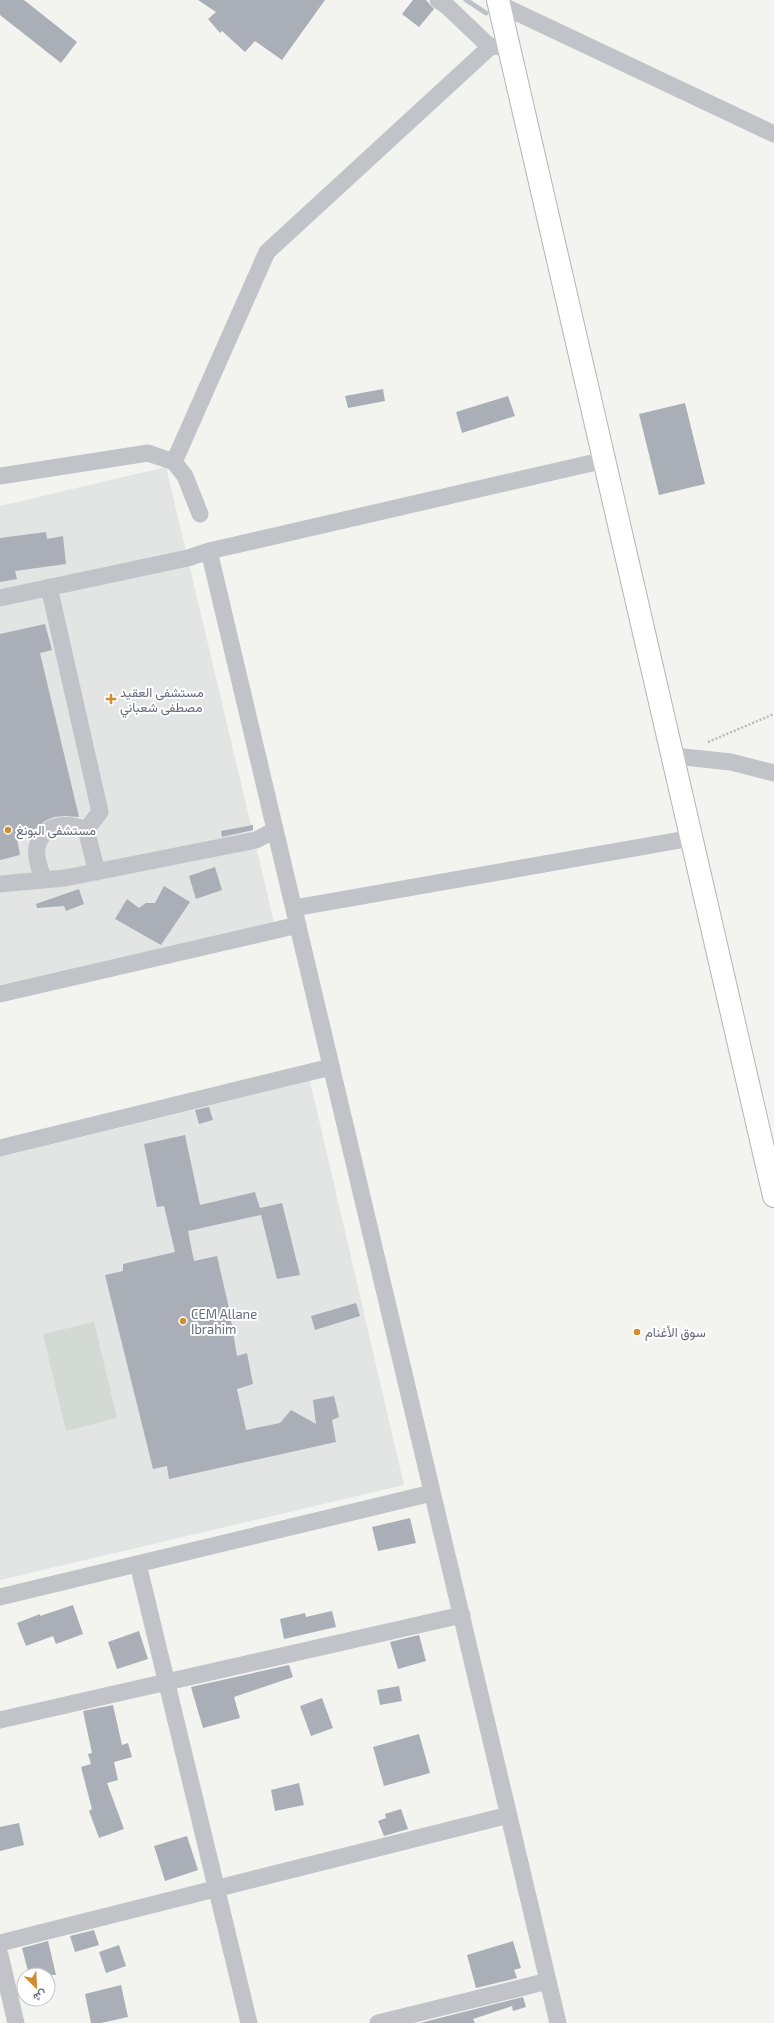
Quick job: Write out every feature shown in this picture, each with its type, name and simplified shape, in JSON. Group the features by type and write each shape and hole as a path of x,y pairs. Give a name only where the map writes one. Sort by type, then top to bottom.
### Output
{"main road":[{"path":"499,2 499,46 605,460 774,1196"}],"street":[{"path":"174,462 267,252 499,46 438,0"},
{"path":"499,2 774,134"},
{"path":"0,476 133,454 148,453 174,462 185,476 200,514"},
{"path":"0,598 188,558 209,551 605,460"},
{"path":"209,551 558,2023"},
{"path":"49,587 100,812 86,830"},
{"path":"674,756 731,762 774,773"},
{"path":"44,880 38,864 37,846 45,832 60,824 76,825 86,830 98,872"},
{"path":"0,884 44,880 98,872 256,840 275,830"},
{"path":"294,908 692,838"},
{"path":"0,994 298,925"},
{"path":"0,1148 331,1067"},
{"path":"0,1597 432,1493"},
{"path":"138,1564 249,2023"},
{"path":"0,1720 462,1615"},
{"path":"0,1943 509,1815"},
{"path":"0,1955 16,2023"},
{"path":"378,2023 548,1981"}],"path":[{"path":"702,744 774,714"}],"shaded area":[{"name":"مستشفى العقيد مصطفى شعباني","path":"166,467 274,922 0,985 0,506"},
{"name":"CEM Allane Ibrahim","path":"310,1081 404,1485 0,1580 0,1157"},
{"path":"94,1322 117,1418 66,1431 43,1334"}],"building":[{"path":"0,0 24,0 77,42 61,63 0,15"},
{"path":"198,0 325,0 282,60 255,41 245,52 222,31 220,33 208,19 216,12"},
{"path":"413,0 426,0 434,9 419,27 402,14"},
{"path":"383,389 385,401 348,408 345,396"},
{"path":"508,396 515,416 462,433 456,412"},
{"path":"685,403 705,484 659,495 639,414"},
{"path":"46,532 47,539 63,536 66,564 15,571 17,579 0,582 0,538"},
{"path":"45,624 52,650 40,653 79,817 54,817 45,821 35,829 16,833 20,855 0,860 0,634"},
{"path":"253,825 253,830 222,837 221,831"},
{"path":"215,867 222,890 196,899 189,876"},
{"path":"164,886 190,902 161,945 115,919 127,899 139,908 146,903 155,903"},
{"path":"79,889 84,904 66,911 64,906 37,908 36,904"},
{"path":"209,1107 213,1120 199,1124 195,1110"},
{"path":"185,1135 200,1205 255,1192 260,1208 282,1203 300,1275 277,1279 261,1215 188,1231 194,1261 217,1256 229,1308 237,1356 247,1353 253,1384 237,1389 246,1430 280,1423 291,1410 316,1424 313,1400 334,1396 339,1417 332,1420 336,1442 169,1479 167,1466 153,1469 105,1275 123,1271 123,1264 175,1252 164,1206 157,1207 144,1144"},
{"path":"356,1303 360,1316 315,1330 311,1316"},
{"path":"410,1518 416,1543 378,1551 372,1527"},
{"path":"73,1605 83,1634 56,1644 53,1636 26,1646 17,1623 40,1614 40,1616"},
{"path":"332,1611 336,1627 284,1639 280,1619 305,1613 306,1617"},
{"path":"139,1631 148,1659 117,1669 108,1642"},
{"path":"419,1635 426,1661 398,1669 390,1642"},
{"path":"289,1665 293,1677 234,1697 240,1718 203,1728 191,1687"},
{"path":"399,1686 402,1701 380,1705 377,1690"},
{"path":"322,1698 333,1728 311,1736 300,1706"},
{"path":"113,1705 122,1745 128,1743 132,1757 114,1762 118,1780 107,1783 124,1829 99,1838 89,1811 92,1809 81,1767 91,1764 88,1754 92,1753 83,1711"},
{"path":"419,1734 430,1773 384,1786 373,1747"},
{"path":"299,1783 304,1805 275,1811 271,1790"},
{"path":"401,1809 408,1829 384,1836 378,1821 386,1818 385,1814"},
{"path":"19,1823 24,1845 0,1851 0,1827"},
{"path":"187,1836 198,1870 165,1881 154,1846"},
{"path":"94,1930 99,1945 75,1952 70,1936"},
{"path":"48,1941 54,1967 27,1967 22,1948"},
{"path":"513,1941 521,1968 514,1970 517,1978 476,1988 467,1955"},
{"path":"119,1945 126,1966 106,1973 99,1952"},
{"path":"121,1985 128,2017 101,2023 91,2023 85,1994"},
{"path":"523,1997 526,2007 513,2011 512,2006 473,2019 475,2023 420,2023"}],"waterway":[{"path":"466,0 486,13"}],"place":[{"name":"مستشفى العقيد مصطفى شعباني","path":"111,699"},
{"name":"مستشفى البونغ","path":"8,830"},
{"name":"CEM Allane Ibrahim","path":"183,1321"},
{"name":"سوق الأغنام","path":"637,1332"}]}
